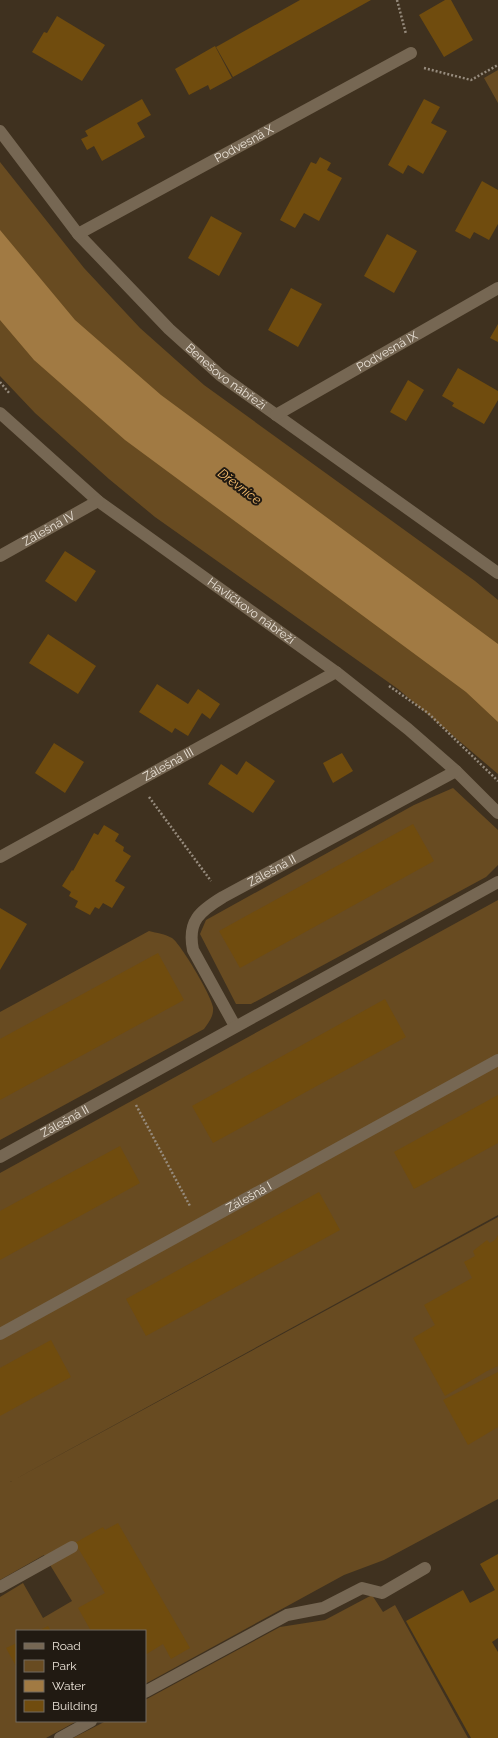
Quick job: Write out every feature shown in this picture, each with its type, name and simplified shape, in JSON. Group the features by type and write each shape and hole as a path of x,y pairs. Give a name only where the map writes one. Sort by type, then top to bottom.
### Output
{"street":[{"name":"Podvesná X","path":"78,234 411,53"},
{"name":"Benešovo nábřeží","path":"0,131 78,234 169,329 220,375 498,573"},
{"name":"Podvesná IX","path":"276,415 498,288"},
{"name":"Havlíčkovo nábřeží","path":"0,413 98,501 336,672 408,729 456,771 498,813"},
{"name":"Zálešná IV","path":"0,556 98,501"},
{"name":"Zálešná III","path":"0,857 137,780 336,672"},
{"name":"Zálešná II","path":"235,1026 193,950 190,937 192,928 201,912 223,897 456,771"},
{"name":"Zálešná II","path":"0,1157 498,882"},
{"name":"Zálešná I","path":"0,1334 498,1060"},
{"path":"0,1587 72,1547"},
{"path":"146,1691 287,1615 323,1608 362,1588 382,1593 425,1568"},
{"path":"60,1738 90,1722"}],"path":[{"path":"397,0 411,53 420,67 472,80 498,65"},
{"path":"137,780 223,897"},
{"path":"127,1086 199,1224"}],"green space":[{"path":"498,70 498,103 484,78"},
{"path":"0,162 84,268 140,328 204,385 475,581 498,600 498,774 398,689 155,517 109,479 35,413 0,376"},
{"path":"453,788 498,830 498,865 486,877 251,1004 236,1004 200,934 206,920 414,805"},
{"path":"498,900 498,1215 10,1482 498,1217 498,1499 384,1560 344,1575 146,1683 146,1630 16,1630 16,1722 75,1722 46,1738 0,1738 0,1597 23,1583 43,1618 72,1601 44,1555 0,1580 0,1173"},
{"path":"149,931 172,938 196,971 213,1007 212,1016 204,1029 0,1140 0,1012"},
{"path":"372,1595 383,1612 395,1605 468,1738 73,1738 104,1722 146,1722 146,1699 280,1627 325,1620"}],"water":[{"name":"Dřevnice","path":"0,230 75,320 161,395 498,644 498,722 466,692 125,440 34,360 0,320"}],"building":[{"path":"300,0 371,0 233,77 216,47"},
{"path":"445,0 451,0 473,40 444,57 419,15"},
{"path":"57,16 105,45 82,81 32,52 44,32 47,33"},
{"path":"215,46 232,78 210,90 208,85 189,95 175,69"},
{"path":"142,99 151,115 137,123 145,137 102,161 94,146 87,150 81,139 88,136 85,131"},
{"path":"424,99 440,107 431,123 447,131 423,174 408,165 403,174 388,165"},
{"path":"320,157 331,163 327,170 342,178 319,221 304,213 295,228 280,220 311,162 316,164"},
{"path":"482,181 498,190 498,224 489,240 474,232 470,239 455,231"},
{"path":"211,216 242,233 219,276 188,258"},
{"path":"387,234 417,251 394,293 364,276"},
{"path":"291,288 322,304 298,347 268,330"},
{"path":"498,324 498,342 490,338"},
{"path":"458,368 498,391 498,400 484,424 452,406 454,403 442,396"},
{"path":"408,380 424,390 406,421 390,412"},
{"path":"65,551 96,571 76,602 45,581"},
{"path":"48,634 96,666 78,694 29,663"},
{"path":"157,684 188,704 198,689 220,704 210,719 202,713 188,736 175,728 172,733 139,712"},
{"path":"54,743 84,762 65,793 35,773"},
{"path":"342,753 353,771 333,783 323,763"},
{"path":"246,761 275,781 253,813 208,784 221,764 237,775"},
{"path":"413,824 434,861 240,968 219,931"},
{"path":"104,825 119,834 115,841 124,847 123,851 131,856 115,881 125,887 112,908 103,903 99,909 95,907 90,915 75,907 78,901 69,896 71,892 62,886 72,870 73,871 94,833 98,835"},
{"path":"0,908 27,924 0,970"},
{"path":"158,953 184,1000 0,1100 0,1039"},
{"path":"385,999 406,1037 213,1143 192,1106"},
{"path":"498,1095 498,1143 414,1189 394,1152"},
{"path":"120,1146 140,1183 0,1260 0,1211"},
{"path":"319,1192 340,1230 146,1336 126,1299"},
{"path":"498,1235 498,1366 445,1396 413,1338 435,1325 424,1305 472,1278 464,1262 475,1256 473,1251 487,1240 490,1243 495,1240"},
{"path":"51,1340 71,1377 0,1416 0,1368"},
{"path":"498,1372 498,1427 468,1445 443,1400"},
{"path":"118,1523 190,1648 171,1659 163,1644 146,1654 146,1630 90,1630 78,1608 105,1593 75,1543 103,1527 105,1530"},
{"path":"498,1554 498,1638 492,1642 498,1652 498,1738 471,1738 406,1621 463,1590 470,1603 495,1590 480,1564"},
{"path":"48,1626 50,1630 40,1630"},
{"path":"16,1643 16,1666 6,1648"}]}
